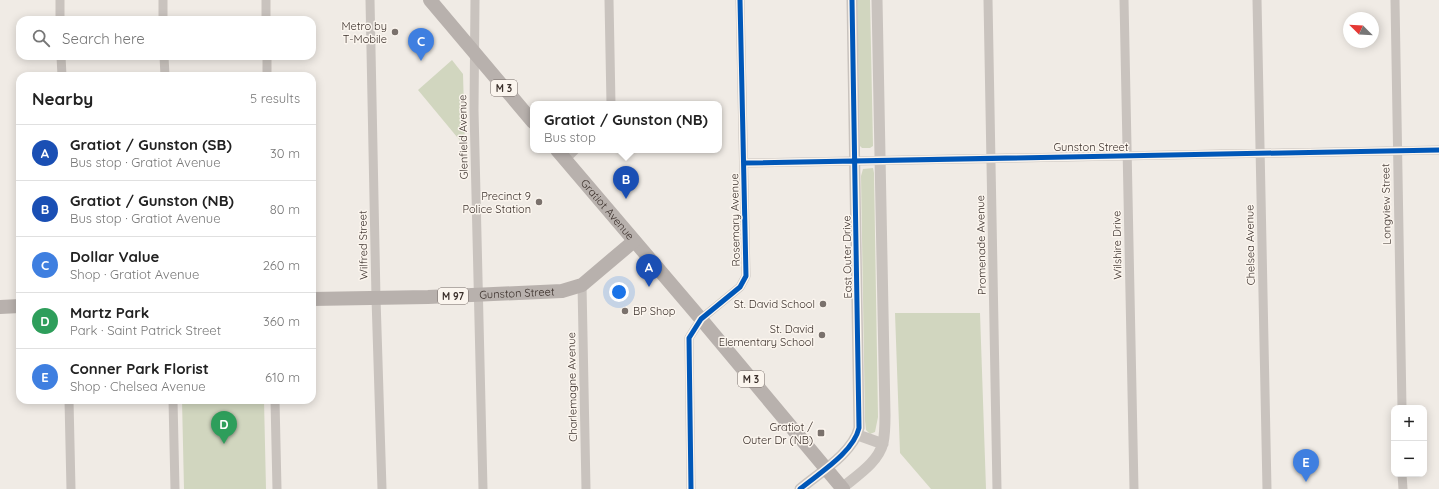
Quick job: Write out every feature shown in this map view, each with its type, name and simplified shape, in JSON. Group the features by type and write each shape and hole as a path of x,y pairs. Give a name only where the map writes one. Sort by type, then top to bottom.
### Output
{"main road":[{"name":"M 3","path":"430,0 530,118"},
{"name":"Gratiot Avenue","path":"561,155 701,319 842,489"},
{"name":"Gunston Street","path":"316,300 562,291 582,284 634,241"},
{"path":"0,307 16,306"}],"street":[{"path":"60,0 60,16"},
{"path":"163,0 163,16"},
{"path":"266,0 266,16"},
{"name":"Wilfred Street","path":"370,0 376,298 382,489"},
{"name":"Glenfield Avenue","path":"475,0 474,110 483,489"},
{"path":"609,0 611,101"},
{"name":"Rosemary Avenue","path":"692,489 689,338 701,319 740,287 746,276 740,0"},
{"name":"East Outer Drive","path":"852,0 858,436"},
{"path":"842,489 876,459 883,444 885,415 878,0"},
{"name":"Promenade Avenue","path":"988,0 997,489"},
{"name":"Wilshire Drive","path":"1124,0 1134,489"},
{"name":"Chelsea Avenue","path":"1257,0 1267,489"},
{"name":"Longview Street","path":"1395,0 1402,405"},
{"path":"61,60 62,72"},
{"path":"164,60 164,72"},
{"path":"267,60 268,72"},
{"name":"Gunston Street","path":"744,163 1398,152 1439,150"},
{"name":"Charlemagne Avenue","path":"582,284 586,489"},
{"path":"69,404 72,489"},
{"path":"173,404 175,489"},
{"path":"275,404 277,489"},
{"path":"800,489 843,453 858,436 883,444"},
{"path":"1402,477 1402,489"}],"green space":[{"path":"857,0 870,0 873,146 870,148 862,148 860,146"},
{"path":"452,60 463,74 465,144 462,143 418,90"},
{"path":"873,168 878,417 875,432 870,434 866,430 865,421 861,176 863,169"},
{"path":"895,313 980,313 986,489 931,489 900,453"},
{"path":"182,404 264,404 266,489 184,489"}],"cycle path":[{"path":"691,489 689,338 701,319 740,287 746,276 740,0"},
{"path":"800,489 843,454 856,437 859,428 852,0"},
{"path":"744,163 1439,150"}],"place":[{"name":"Metro by T-Mobile","path":"395,32"},
{"name":"Dollar Value","path":"421,61"},
{"name":"Gratiot / Gunston (NB)","path":"626,199"},
{"name":"Precinct 9 Police Station","path":"539,202"},
{"name":"Gratiot / Gunston (SB)","path":"649,287"},
{"name":"St. David School","path":"823,304"},
{"name":"BP Shop","path":"625,311"},
{"name":"St. David Elementary School","path":"822,335"},
{"name":"Gratiot / Outer Dr (NB)","path":"821,433"},
{"name":"Martz Park","path":"224,444"},
{"name":"Conner Park Florist","path":"1306,482"}]}
